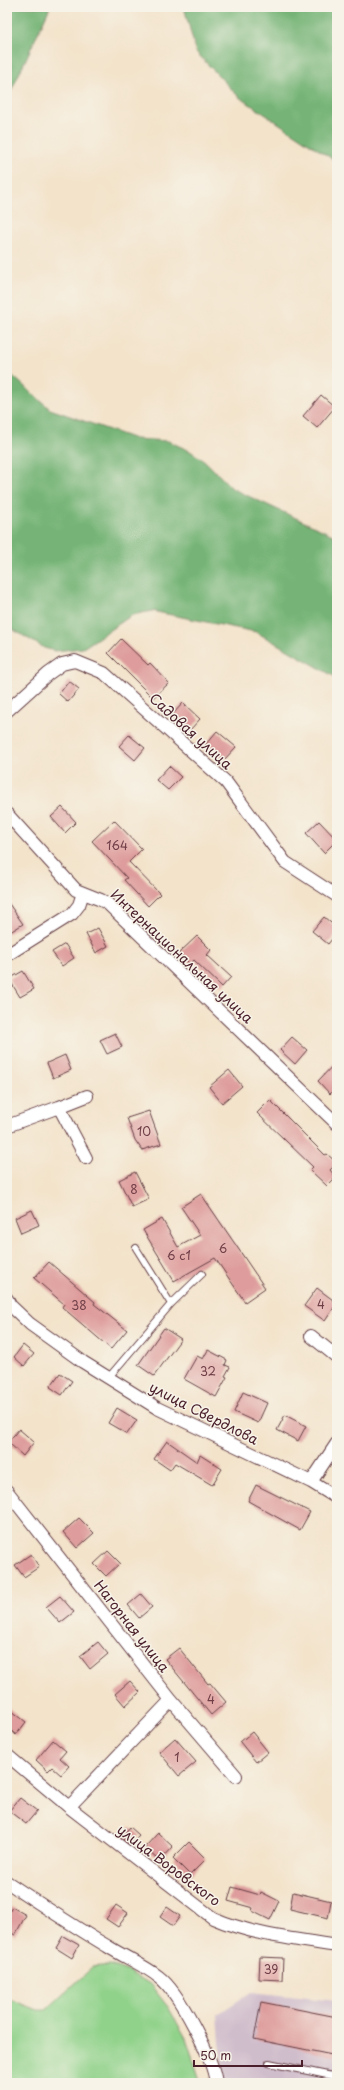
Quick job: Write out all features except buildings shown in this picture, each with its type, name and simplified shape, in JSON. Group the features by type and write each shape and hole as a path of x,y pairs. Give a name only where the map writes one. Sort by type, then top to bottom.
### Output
{"street":[{"name":"Садовая улица","path":"7,711 48,674 62,664 75,661 104,673 226,782 284,862 337,896"},
{"name":"Интернациональная улица","path":"7,814 71,885 83,894 94,897 108,904 337,1124"},
{"path":"7,955 72,914 79,905 83,894"},
{"path":"7,1126 87,1096"},
{"path":"59,1107 86,1158"},
{"name":"улица Свердлова","path":"8,1304 30,1324 83,1362 157,1408 311,1482 337,1498"},
{"path":"311,1336 337,1357"},
{"path":"311,1482 337,1443"},
{"name":"Нагорная улица","path":"7,1492 171,1700 236,1776"},
{"path":"69,1807 171,1700"},
{"name":"улица Воровского","path":"7,1756 69,1807 213,1918 262,1934 337,1946"},
{"path":"7,1882 108,1947 160,1977 178,2000 192,2025 207,2054 216,2083"}],"lane":[{"path":"136,1248 171,1304"},
{"path":"109,1377 171,1304 202,1274"},
{"path":"269,2063 337,2077"}],"shaded area":[{"path":"251,1992 337,2001 337,2083 223,2083 218,2014"}],"green space":[{"path":"7,7 50,7 7,100"},
{"path":"184,7 337,7 337,162 239,97 196,52"},
{"path":"7,371 50,409 135,439 168,441 190,451 205,461 233,489 337,537 337,678 256,632 152,611 132,615 83,648 55,651 44,648 7,626"},
{"path":"110,1965 130,1972 150,1984 168,2007 186,2038 201,2083 7,2083 7,1998 38,2010 46,2010 93,1967"}]}
